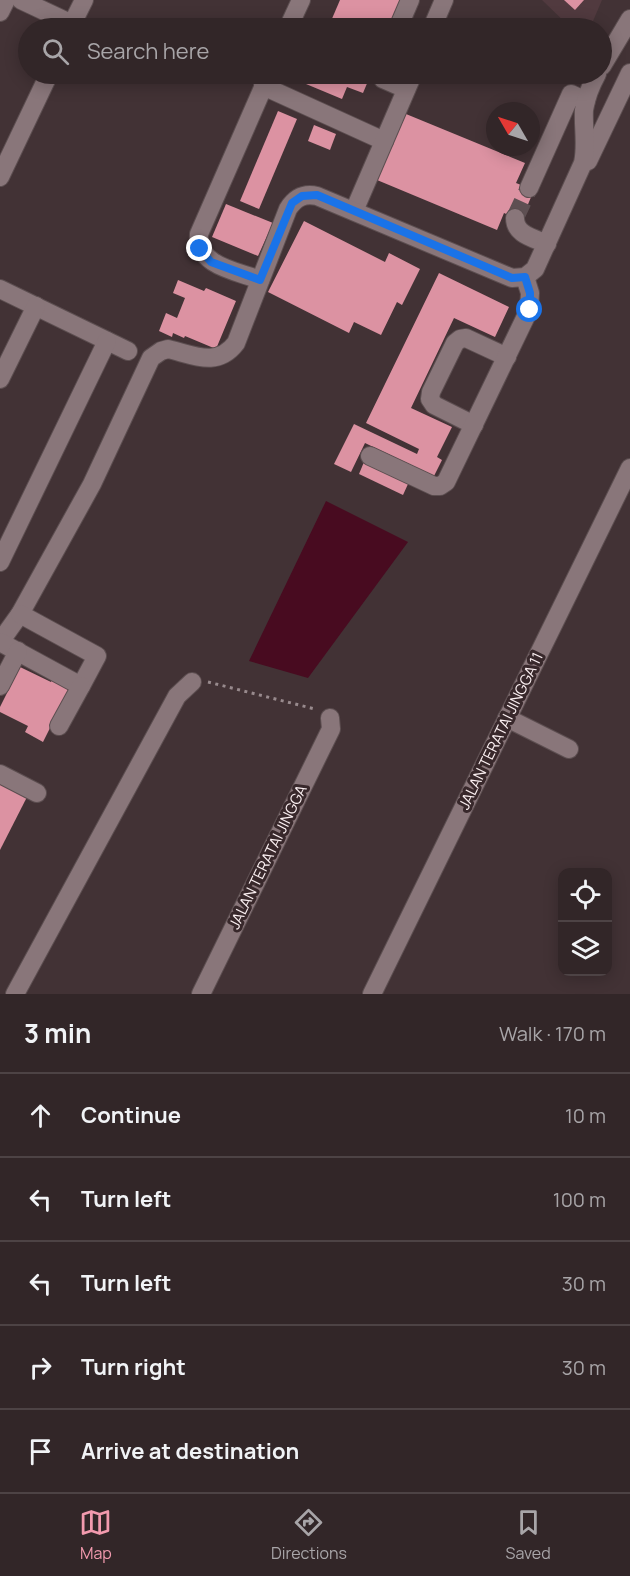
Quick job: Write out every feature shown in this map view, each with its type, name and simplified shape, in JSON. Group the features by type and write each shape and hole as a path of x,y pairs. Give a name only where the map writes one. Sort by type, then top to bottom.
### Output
{"street":[{"path":"0,12 6,0"},
{"path":"21,0 56,18"},
{"path":"75,18 84,0"},
{"path":"293,18 301,0"},
{"path":"402,18 410,0"},
{"path":"436,18 444,0"},
{"path":"612,49 630,19"},
{"path":"580,171 591,157 630,73"},
{"path":"0,177 44,84"},
{"path":"260,280 211,262 203,254 198,242 199,234 264,84"},
{"path":"274,84 384,141"},
{"path":"354,211 409,84"},
{"path":"81,686 0,642 20,614 92,484 151,358 168,349 207,358 225,354 236,343 288,209 296,199 307,195 317,195 512,278 525,277 535,269 580,171 585,154 584,110 593,84"},
{"path":"529,188 572,94 586,101"},
{"path":"515,218 519,231 547,244"},
{"path":"370,456 434,486 440,486 446,482 530,310 530,293 525,277"},
{"path":"0,288 128,351"},
{"path":"0,379 36,306"},
{"path":"474,424 431,403 429,396 454,343 463,338 507,357"},
{"path":"0,562 7,532 107,341"},
{"name":"JALAN TERATAI JINGGA 11","path":"372,994 630,470"},
{"path":"20,614 97,657 59,726"},
{"path":"0,686 18,651"},
{"path":"15,994 177,696 192,682"},
{"name":"JALAN TERATAI JINGGA","path":"201,994 331,729 330,718"},
{"path":"507,718 569,749"},
{"path":"0,774 37,793"}],"path":[{"path":"192,682 204,681 321,710 330,718"}],"shaded area":[{"path":"542,0 602,0 594,18 561,18"},
{"path":"326,501 408,542 308,678 249,661"}],"building":[{"path":"340,0 401,0 398,18 332,18"},
{"path":"564,0 584,0 575,10"},
{"path":"306,84 367,84 363,93 347,87 342,99"},
{"path":"278,111 297,119 259,209 240,201"},
{"path":"406,114 486,147 486,156 508,156 525,163 516,183 534,190 521,221 504,213 497,230 377,180"},
{"path":"314,125 336,134 330,150 308,141"},
{"path":"226,204 273,223 258,256 212,237"},
{"path":"304,221 385,262 389,253 420,269 402,305 397,302 381,335 354,322 349,333 268,292"},
{"path":"439,273 509,307 495,337 454,318 411,408 452,427 437,457 442,460 434,476 365,443 351,472 334,464 354,424 417,454 419,449 366,423"},
{"path":"178,280 204,291 206,288 236,301 216,349 185,336 184,338 173,333 172,337 159,331 166,313 177,318 185,298 173,293"},
{"path":"364,462 408,484 403,495 359,474"},
{"path":"20,667 51,682 53,677 71,686 43,742 25,732 28,726 0,712 0,707"},
{"path":"0,783 27,797 0,850"}],"tunnel":[{"path":"515,218 529,188"}],"route":[{"path":"200,249 211,262 260,280 292,203 302,196 317,195 512,278 525,277 530,293 530,310"}]}
